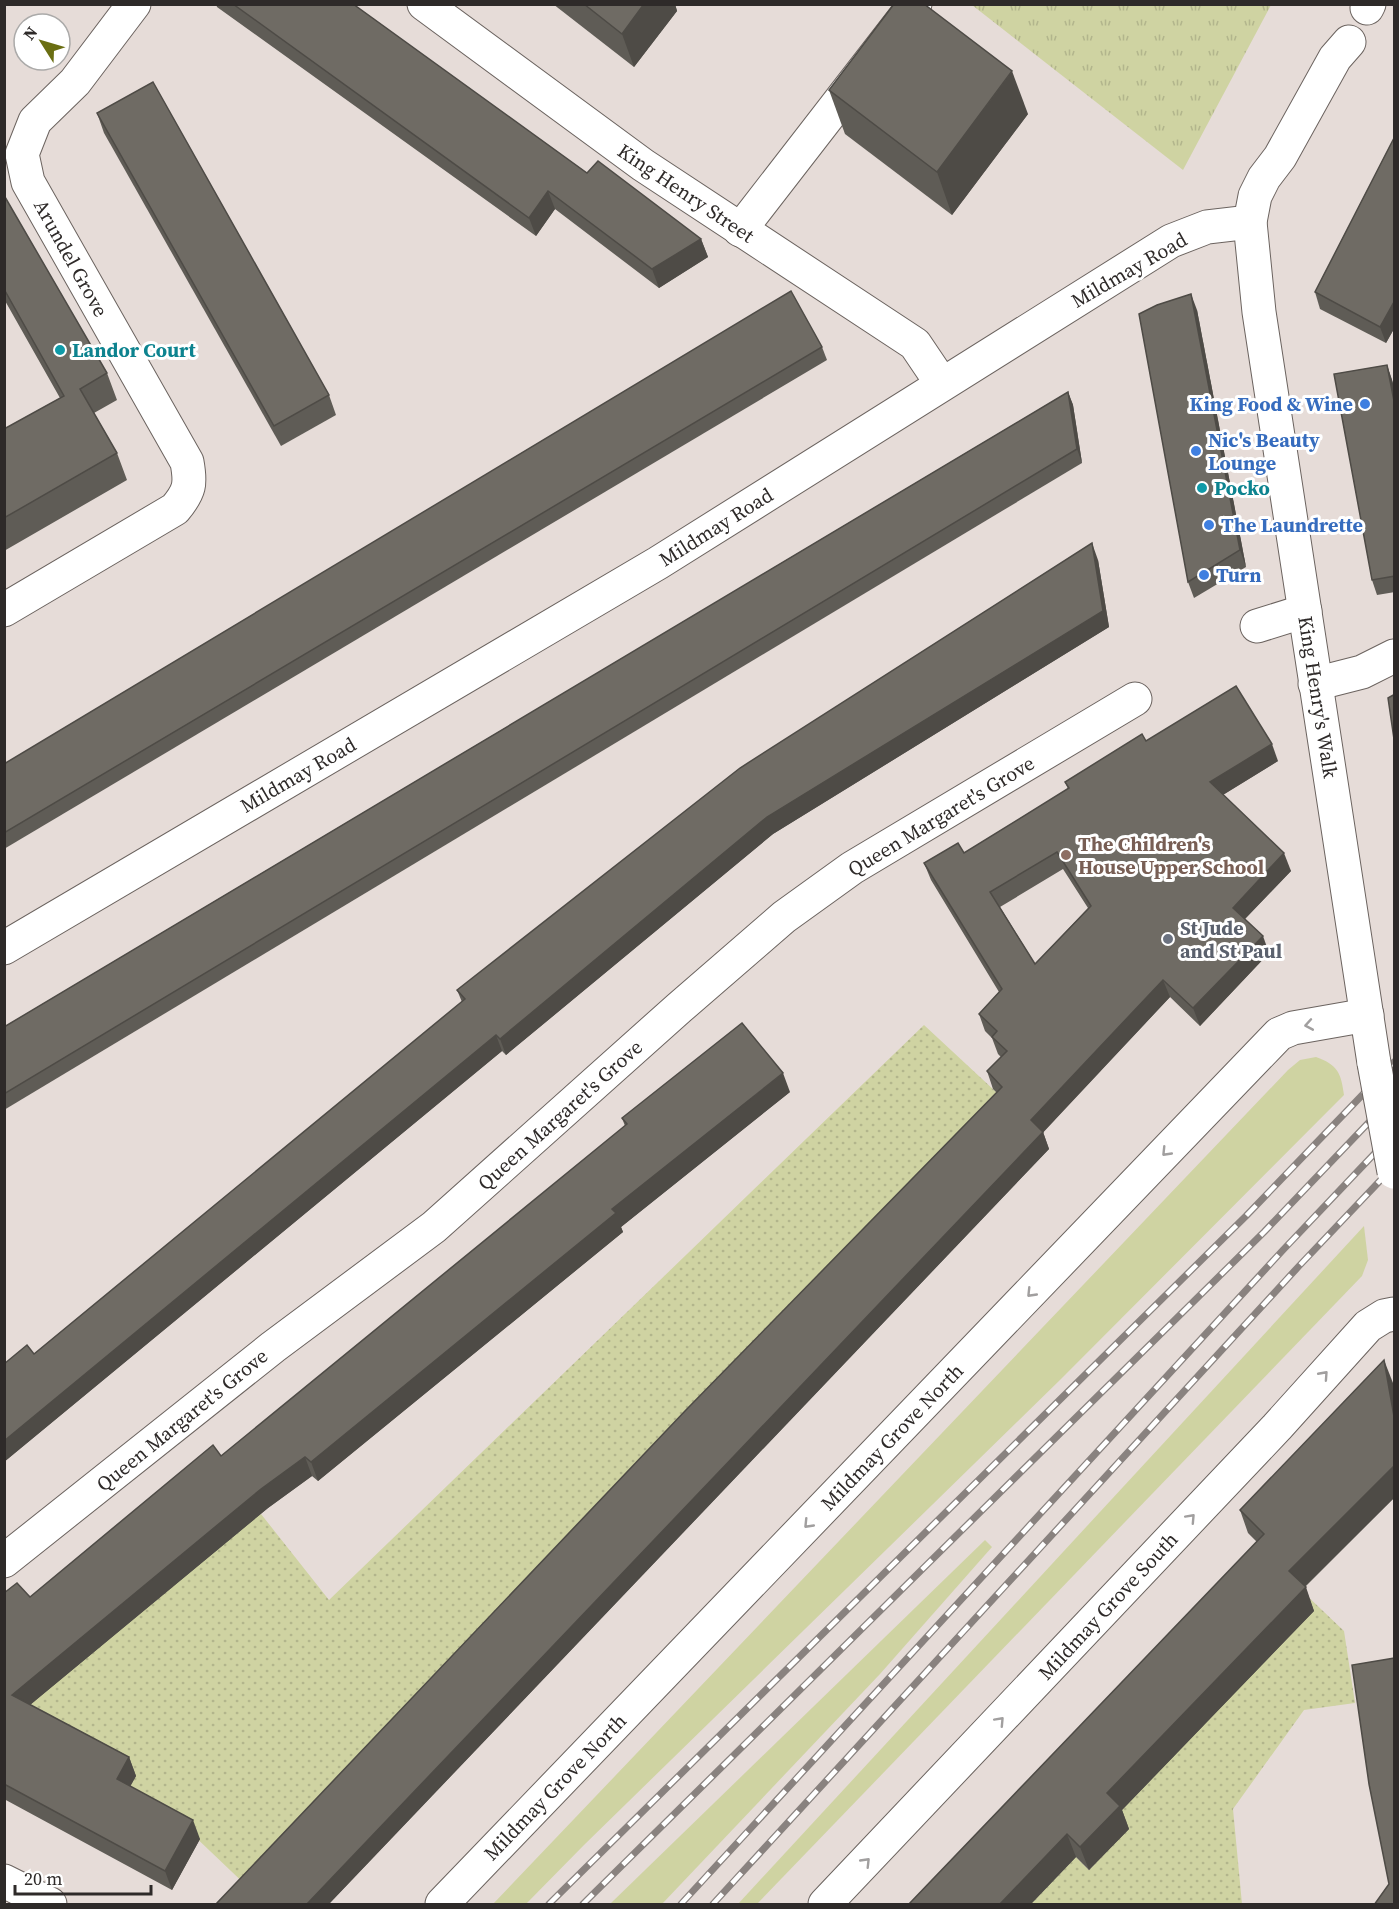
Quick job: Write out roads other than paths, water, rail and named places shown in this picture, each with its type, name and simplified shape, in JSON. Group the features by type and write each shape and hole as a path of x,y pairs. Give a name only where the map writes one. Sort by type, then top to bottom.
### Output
{"street":[{"name":"Arundel Grove","path":"4,610 175,508 186,496 191,480 188,462 28,182 22,154 35,121 75,82 134,4"},
{"name":"King Henry Street","path":"424,4 597,133 915,344 942,384"},
{"path":"740,230 915,4"},
{"path":"1250,222 1255,196 1264,178 1280,157 1335,58 1349,42"},
{"name":"Mildmay Road","path":"4,948 658,563 1171,241 1207,227 1250,222"},
{"name":"King Henry's Walk","path":"1250,222 1259,312 1374,1063 1395,1172"},
{"path":"1257,626 1305,611"},
{"path":"1316,684 1362,672 1395,656"},
{"name":"Queen Margaret's Grove","path":"4,1561 273,1347 434,1227 784,917 852,868 1135,699"},
{"name":"Mildmay Grove North","path":"442,1905 1279,1034 1293,1028 1367,1015"},
{"name":"Mildmay Grove South","path":"825,1905 1277,1427 1368,1326 1384,1316 1395,1314"},
{"path":"4,1881 50,1905"}],"railway":[{"path":"549,1904 1246,1216 1394,1062"},
{"path":"583,1904 1264,1232 1394,1096"},
{"path":"681,1904 1283,1250 1394,1133"},
{"path":"713,1904 1299,1266 1394,1166"}],"place":[{"name":"Landor Court","path":"60,350"},
{"name":"King Food & Wine","path":"1365,404"},
{"name":"Nic's Beauty Lounge","path":"1196,451"},
{"name":"Pocko","path":"1202,488"},
{"name":"The Laundrette","path":"1209,525"},
{"name":"Turn","path":"1204,575"},
{"name":"The Children's House Upper School","path":"1066,855"},
{"name":"St Jude and St Paul","path":"1168,939"}]}
